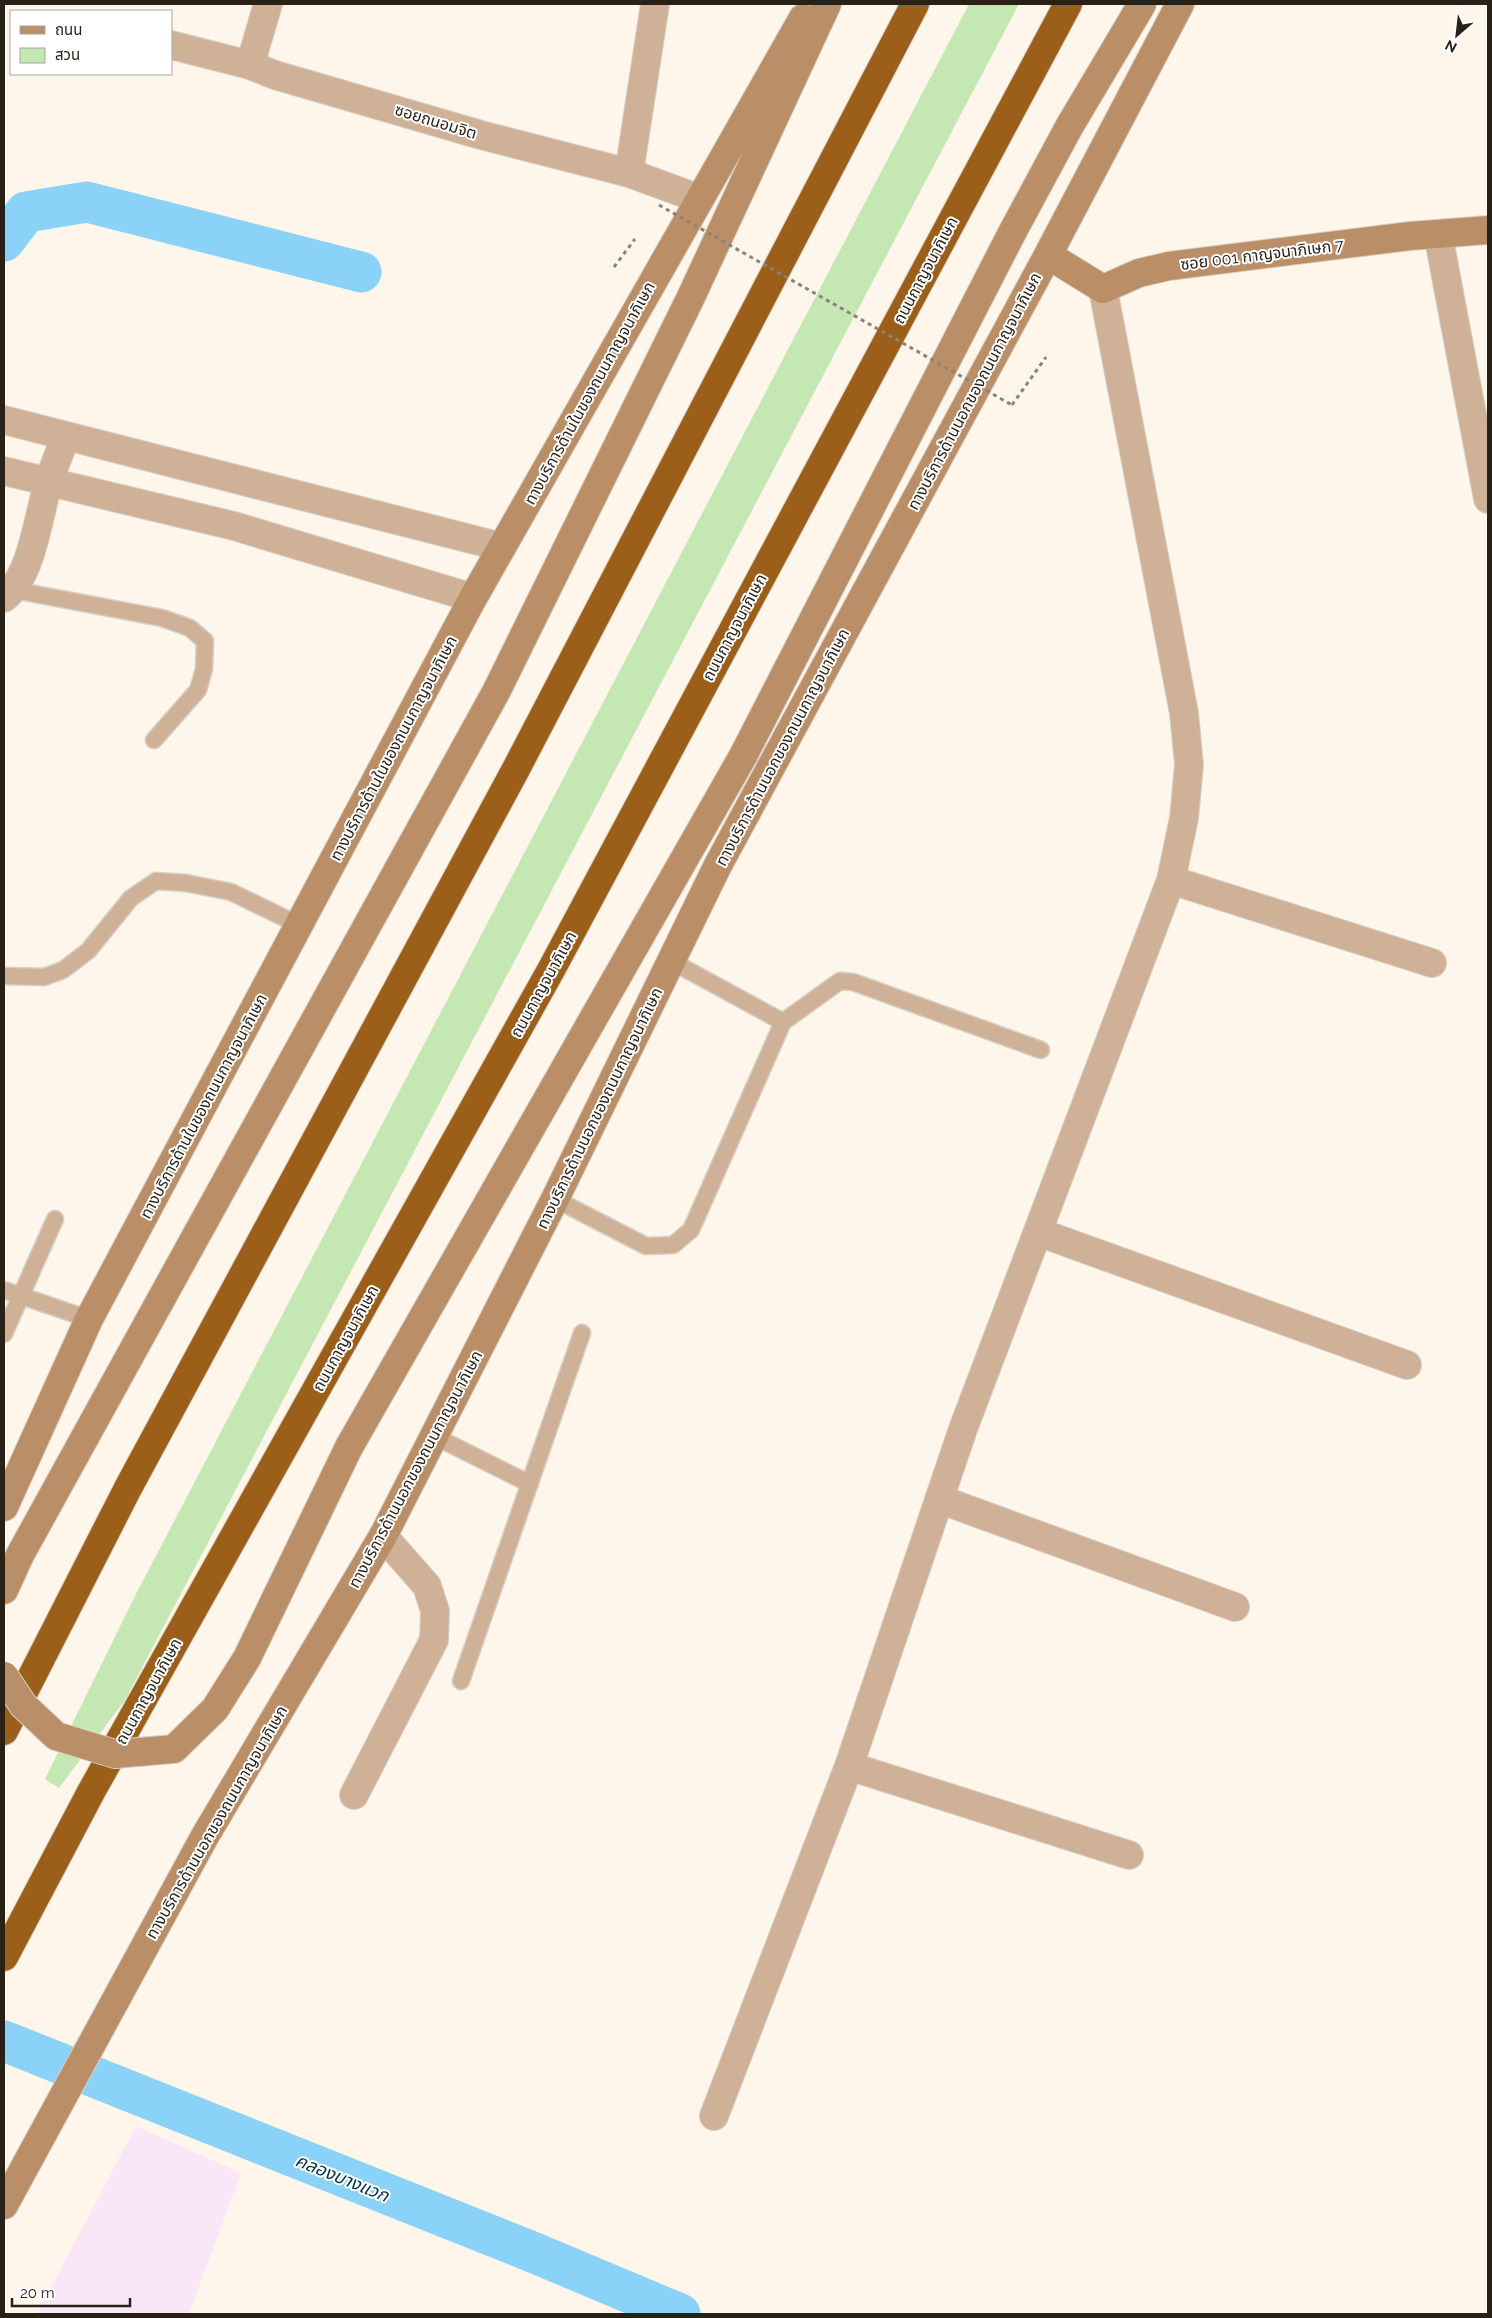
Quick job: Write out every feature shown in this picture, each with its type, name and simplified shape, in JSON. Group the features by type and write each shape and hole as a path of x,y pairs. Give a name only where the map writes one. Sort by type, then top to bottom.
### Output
{"highway":[{"path":"4,1731 128,1488 516,769 915,4"},
{"name":"ถนนกาญจนาภิเษก","path":"4,1957 91,1792 551,970 1068,4"}],"main road":[{"name":"ทางบริการด้านในของถนนกาญจนาภิเษก","path":"4,1507 89,1319 473,598 662,262 811,4"},
{"path":"4,1590 25,1547 496,692 690,299 827,4"},
{"path":"4,1676 23,1705 56,1736 114,1754 174,1749 215,1710 247,1658 349,1447 743,756 1013,231 1069,128 1142,4"},
{"name":"ทางบริการด้านนอกของถนนกาญจนาภิเษก","path":"4,2205 205,1836 383,1536 555,1199 721,858 1048,255 1180,4"},
{"name":"ซอย 001 กาญจนาภิเษก 7","path":"1103,288 1139,273 1169,266 1438,234 1488,230"},
{"path":"1048,255 1103,288"}],"street":[{"path":"250,65 268,4"},
{"path":"629,173 655,4"},
{"name":"ซอยถนอมจิต","path":"172,45 250,65 275,75 481,135 629,173 700,199"},
{"path":"1438,234 1488,500"},
{"path":"714,2116 849,1766 939,1499 1171,880 1184,818 1189,765 1184,713 1103,288"},
{"path":"4,420 502,547"},
{"path":"9,594 31,549 48,482 66,436"},
{"path":"4,471 234,526 473,598"},
{"path":"1171,880 1432,964"},
{"path":"1038,1232 1407,1365"},
{"path":"939,1499 1235,1606"},
{"path":"354,1795 434,1640 435,1611 427,1586 383,1536"},
{"path":"849,1766 1129,1855"}],"lane":[{"path":"9,594 162,618 190,628 205,641 204,668 198,690 154,740"},
{"path":"4,976 44,977 63,970 88,951 131,898 156,881 186,883 230,892 299,925"},
{"path":"671,961 783,1022"},
{"path":"555,1199 646,1246 672,1245 691,1230 783,1022 840,981 853,982 1040,1050"},
{"path":"4,1334 55,1219"},
{"path":"4,1290 89,1319"},
{"path":"461,1680 582,1333"},
{"path":"434,1436 530,1484"}],"path":[{"path":"660,205 1012,405 1046,357"}],"shaded area":[{"path":"136,2126 241,2173 189,2314 37,2314"}],"green space":[{"path":"969,4 1019,4 125,1700 59,1788 45,1779 137,1592"}],"waterway":[{"path":"4,241 26,212 87,202 361,272"},
{"name":"คลองบางแวก","path":"4,2041 530,2251 680,2314"}]}
